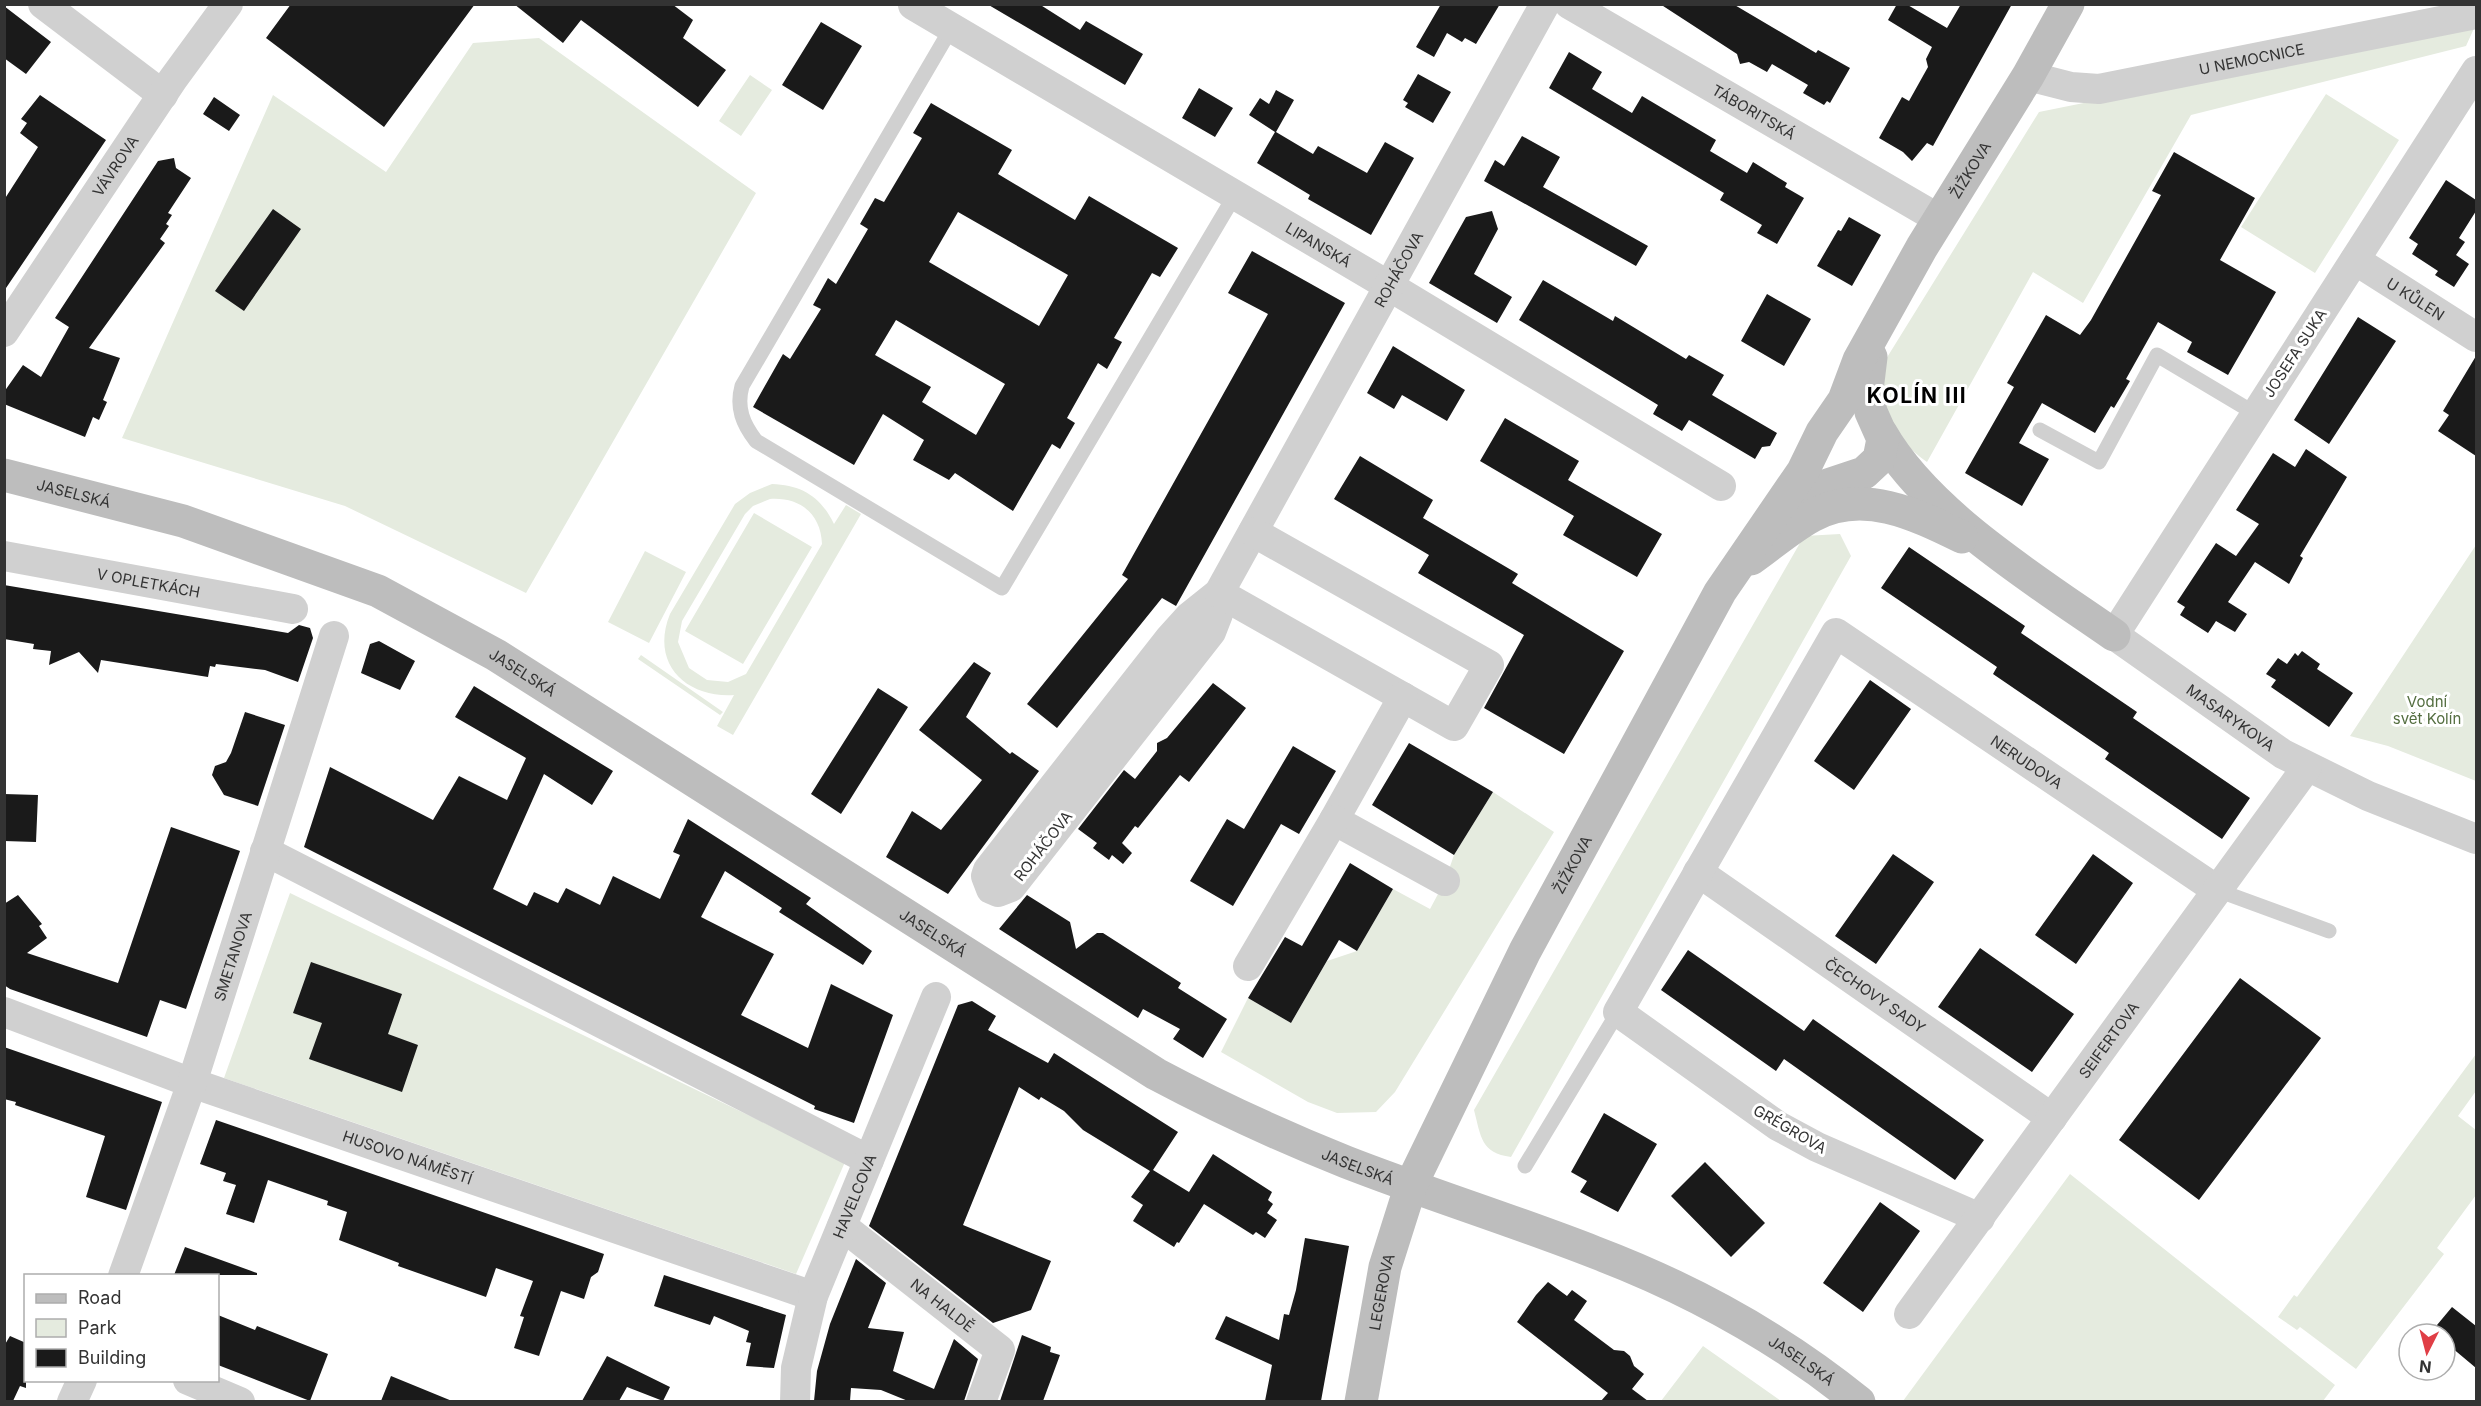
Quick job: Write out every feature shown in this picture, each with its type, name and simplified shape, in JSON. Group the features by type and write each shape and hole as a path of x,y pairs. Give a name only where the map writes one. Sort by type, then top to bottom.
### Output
{"street":[{"path":"43,4 163,95"},
{"name":"VÁVROVA","path":"4,332 163,95 228,4"},
{"name":"LIPANSKÁ","path":"913,4 1721,486"},
{"name":"ROHÁČOVA","path":"1220,593 1190,616 1170,638 988,870 986,876 991,889 998,892 1011,887 1211,633 1218,614 1220,593 1545,4"},
{"name":"TÁBORITSKÁ","path":"1569,4 1939,219"},
{"name":"ŽIŽKOVA","path":"1411,1185 1525,951 1739,562 1803,471 1824,428 1840,407 1859,360 1873,335 1939,219 2028,76 2068,4"},
{"name":"U NEMOCNICE","path":"2028,76 2071,87 2099,90 2476,14"},
{"name":"JOSEFA SUKA","path":"2114,635 2476,71"},
{"name":"U KŮLEN","path":"2355,260 2476,337"},
{"name":"ŽIŽKOVA","path":"1739,562 1792,504 1852,475 1871,469 1879,459 1883,445 1867,390 1873,335"},
{"path":"1852,475 1841,474 1826,464 1820,452 1824,428 1838,415 1850,412 1868,417 1880,430"},
{"name":"MASARYKOVA","path":"1880,430 1909,474 2006,559"},
{"name":"JASELSKÁ","path":"4,475 183,521 378,591 496,655 1156,1074 1226,1111 1347,1162 1596,1252 1725,1312 1780,1344 1859,1401"},
{"name":"MASARYKOVA","path":"1852,475 1883,483 1913,495 2283,754 2368,796 2476,839"},
{"path":"1739,562 1812,516 1840,505 1854,504 1884,505 1902,510 2006,559"},
{"path":"1220,593 1454,726 1489,666 1253,532"},
{"name":"V OPLETKÁCH","path":"4,556 293,609"},
{"name":"NERUDOVA","path":"1698,872 1836,633 2217,890"},
{"name":"SMETANOVA","path":"123,1274 192,1083 334,636"},
{"path":"1248,966 1403,697"},
{"name":"SEIFERTOVA","path":"1910,1314 2307,767"},
{"path":"1334,820 1445,881"},
{"path":"265,850 869,1160"},
{"path":"1618,1012 1698,872"},
{"name":"ČECHOVY SADY","path":"1698,872 2052,1118"},
{"name":"HAVELCOVA","path":"795,1401 796,1368 813,1296 936,997"},
{"name":"HUSOVO NÁMĚSTÍ","path":"4,1012 192,1083 813,1296"},
{"name":"GRÉGROVA","path":"1618,1012 1778,1126 1817,1147 1980,1218"},
{"name":"LEGEROVA","path":"1361,1401 1385,1267 1411,1185"},
{"name":"NA HALDĚ","path":"842,1226 1000,1350 981,1401"},
{"path":"72,1401 81,1382"},
{"path":"194,1382 240,1401"}],"lane":[{"path":"952,27 742,386 739,406 741,418 756,441 1002,588 1235,195"},
{"path":"2040,430 2099,462 2157,355 2256,414"},
{"path":"2217,890 2329,931"},
{"path":"1525,1166 1618,1012"}],"green space":[{"path":"2476,24 2466,46 2191,115 2083,303 2033,272 1927,462 1898,434 1882,400 1878,372 2039,112"},
{"path":"539,38 756,193 526,593 345,506 122,438 273,95 386,172 473,43"},
{"path":"750,75 772,90 741,136 719,121"},
{"path":"2326,94 2399,140 2315,273 2241,227"},
{"path":"772,484 793,487 817,500 834,524 846,505 861,514 733,735 717,726 734,695 701,690 687,684 676,674 665,648 665,632 670,614 735,504 750,493","holes":["770,499 781,499 799,504 813,516 821,533 822,544 746,674 728,682 707,680 689,668 678,642 682,621 745,514 753,506"]},
{"path":"754,513 812,547 743,664 685,631"},
{"path":"1840,534 1851,556 1511,1157 1494,1152 1481,1136 1474,1110 1804,536"},
{"name":"Vodní svět Kolín","path":"2476,545 2476,781 2388,746 2350,736"},
{"path":"645,551 686,572 649,643 608,622"},
{"path":"641,655 723,712 720,715 638,659"},
{"path":"1493,792 1554,832 1395,1092 1376,1112 1337,1113 1308,1102 1221,1052 1248,998 1291,1023 1327,961 1357,951 1393,889 1430,909 1445,881 1454,855"},
{"path":"290,893 845,1162 796,1274 224,1078"},
{"path":"2476,1054 2476,1091 2458,1116 2476,1130 2476,1195 2437,1248 2444,1254 2356,1369 2300,1327 2297,1330 2278,1317 2294,1295 2297,1297"},
{"path":"2070,1174 2335,1385 2323,1401 1903,1401"},
{"path":"1703,1346 1781,1401 1661,1401"}],"building":[{"path":"291,4 475,4 384,127 266,38"},
{"path":"514,4 672,4 693,20 683,38 726,70 698,107 581,20 563,43"},
{"path":"987,4 1039,4 1080,30 1086,21 1143,54 1125,85"},
{"path":"1441,4 1500,4 1476,44 1465,38 1462,42 1447,33 1434,57 1416,47"},
{"path":"1660,4 1733,4 1816,53 1818,50 1850,68 1830,103 1827,101 1824,105 1803,93 1808,85 1772,64 1767,72 1749,62 1740,64 1737,54"},
{"path":"1897,4 1906,4 1947,28 1961,4 2012,4 1933,146 1927,143 1912,161 1903,152 1879,138 1902,97 1909,101 1928,67 1926,59 1932,47 1888,20"},
{"path":"4,6 51,42 26,74 4,58"},
{"path":"821,22 862,46 823,110 782,85"},
{"path":"1569,52 1602,72 1592,89 1632,113 1642,96 1716,140 1710,151 1747,173 1753,162 1787,183 1785,187 1804,198 1777,244 1757,233 1762,225 1720,200 1724,193 1549,88"},
{"path":"1418,74 1451,92 1433,123 1405,107 1408,103 1403,100"},
{"path":"1199,88 1233,108 1215,137 1182,118"},
{"path":"1276,90 1294,100 1276,132 1313,154 1318,146 1367,173 1385,142 1414,158 1371,235 1308,199 1310,195 1257,163 1275,132 1249,115 1260,98 1269,104"},
{"path":"40,95 106,140 4,291 4,200 38,147 20,133 27,123 21,119"},
{"path":"214,97 240,115 229,131 203,114"},
{"path":"931,103 1012,150 998,174 1075,220 1089,196 1178,248 1160,277 1152,273 1114,338 1122,342 1107,369 1098,363 1067,418 1075,423 1060,449 1052,444 1013,511 955,473 949,480 913,460 924,440 883,414 854,465 753,407 783,354 790,359 821,309 813,305 828,278 836,284 868,229 860,224 875,198 884,202 922,138 913,133","holes":["958,212 1068,275 1039,326 929,262","896,320 1005,384 976,435 922,402 931,387 875,355"]},
{"path":"1522,136 1560,157 1543,187 1648,246 1636,266 1484,181 1495,160 1504,166"},
{"path":"2174,152 2255,198 2220,260 2276,292 2228,375 2187,352 2192,342 2158,322 2126,379 2130,381 2114,408 2111,406 2095,433 2042,403 2019,443 2049,459 2022,506 1965,473 2014,387 2007,383 2046,315 2080,335 2091,320 2161,195 2152,191"},
{"path":"174,158 176,168 191,178 168,213 172,215 166,224 169,226 160,239 165,243 89,348 120,358 103,400 107,402 99,420 93,417 85,437 4,404 4,392 23,365 41,377 69,327 55,318 158,161"},
{"path":"2446,180 2476,200 2476,211 2459,238 2465,242 2456,255 2469,264 2454,287 2435,275 2438,271 2412,254 2418,244 2409,238"},
{"path":"273,209 301,229 244,311 215,291"},
{"path":"1492,211 1498,229 1474,274 1512,297 1497,323 1429,283 1466,217"},
{"path":"1849,217 1881,235 1852,286 1817,266 1838,230 1841,231"},
{"path":"1252,251 1345,303 1176,606 1162,598 1057,728 1027,704 1128,579 1122,575 1268,314 1228,293"},
{"path":"1543,280 1613,321 1615,316 1686,359 1689,355 1724,375 1712,395 1777,433 1770,446 1762,447 1755,459 1689,420 1682,431 1653,414 1658,405 1519,320"},
{"path":"1767,294 1811,319 1784,366 1741,341"},
{"path":"2358,317 2396,341 2329,444 2294,420"},
{"path":"1393,346 1465,390 1447,421 1402,395 1394,409 1367,393"},
{"path":"2476,356 2476,456 2438,431 2449,415 2443,411"},
{"path":"1505,418 1579,461 1568,480 1662,534 1637,577 1563,535 1574,516 1480,461"},
{"path":"2306,449 2347,477 2300,556 2303,558 2289,584 2255,562 2228,602 2247,614 2235,632 2216,621 2208,633 2180,615 2185,607 2177,602 2216,543 2236,556 2259,524 2236,510 2273,453 2295,467"},
{"path":"1360,456 1433,500 1423,518 1518,574 1512,583 1624,651 1564,754 1484,708 1524,635 1418,573 1429,555 1334,499"},
{"path":"1909,547 2025,626 2021,633 2137,712 2133,718 2250,798 2222,839 2105,759 2109,753 1993,674 1997,667 1881,588"},
{"path":"4,585 288,633 299,625 310,628 313,638 298,682 265,670 216,664 215,667 210,666 208,677 101,660 98,673 79,652 49,665 51,651 33,649 34,644 4,639"},
{"path":"379,641 415,661 400,690 361,673 370,644"},
{"path":"2302,651 2320,664 2317,669 2353,693 2329,727 2271,687 2276,680 2266,674 2278,658 2287,664 2295,653 2298,656"},
{"path":"974,662 991,673 966,717 1010,754 1012,752 1039,771 948,894 886,857 912,811 941,830 982,780 919,730"},
{"path":"1870,680 1911,709 1854,790 1814,761"},
{"path":"1213,683 1246,708 1189,782 1180,775 1138,828 1135,826 1122,843 1132,853 1123,864 1112,855 1109,860 1093,848 1097,843 1078,829 1124,770 1135,779 1157,751 1157,743 1167,738"},
{"path":"474,686 613,771 592,805 544,774 493,889 527,906 534,892 558,903 566,888 600,905 613,876 660,899 680,855 673,852 688,819 811,898 806,904 872,951 863,965 779,912 782,908 725,871 701,917 774,954 741,1015 808,1048 831,984 893,1015 854,1123 814,1109 815,1106 304,847 330,767 433,820 459,776 507,800 526,758 455,717"},
{"path":"878,688 908,707 841,814 811,794"},
{"path":"245,712 285,725 258,806 224,795 212,775 215,766 226,762 231,753"},
{"path":"1409,743 1493,792 1454,855 1372,805"},
{"path":"1293,746 1336,771 1299,834 1281,824 1233,906 1190,881 1227,819 1244,829"},
{"path":"4,794 38,795 36,842 4,841"},
{"path":"171,827 240,851 186,1009 160,1000 147,1037 4,985 4,904 18,895 42,924 39,926 47,938 27,953 118,983"},
{"path":"1893,854 1934,882 1876,964 1835,936"},
{"path":"2093,854 2133,883 2076,964 2035,935"},
{"path":"1350,863 1393,889 1357,951 1339,940 1291,1023 1248,998 1285,937 1302,946"},
{"path":"1027,895 1070,922 1076,949 1097,933 1103,933 1181,983 1178,988 1227,1019 1203,1058 1173,1039 1180,1029 1143,1009 1138,1018 999,929"},
{"path":"1980,948 2074,1014 2032,1072 1938,1007"},
{"path":"1688,950 1804,1031 1813,1019 1984,1140 1955,1180 1784,1059 1776,1071 1661,990"},
{"path":"311,962 402,994 388,1034 418,1045 402,1092 309,1059 322,1023 293,1013"},
{"path":"2240,978 2321,1038 2199,1200 2119,1140"},
{"path":"972,1001 996,1016 988,1030 1048,1063 1054,1053 1178,1132 1153,1170 1189,1192 1213,1154 1272,1192 1268,1200 1273,1204 1267,1213 1277,1220 1265,1238 1256,1232 1253,1235 1204,1204 1179,1243 1177,1242 1174,1247 1133,1221 1143,1205 1131,1197 1150,1171 1083,1130 1064,1111 1041,1097 1039,1100 1019,1087 963,1225 1051,1261 1031,1310 993,1323 869,1226 958,1005"},
{"path":"4,1047 162,1102 126,1210 86,1197 105,1136 15,1105 16,1102 4,1099"},
{"path":"1604,1113 1657,1144 1618,1212 1580,1192 1587,1181 1571,1172"},
{"path":"216,1120 604,1254 598,1272 591,1277 584,1299 561,1291 539,1356 514,1348 524,1317 520,1316 533,1281 496,1268 486,1297 398,1266 399,1263 339,1240 347,1212 327,1205 328,1201 268,1180 254,1223 226,1214 236,1185 223,1181 226,1173 200,1164"},
{"path":"1705,1162 1765,1223 1731,1257 1671,1196"},
{"path":"1880,1202 1920,1231 1863,1312 1823,1283"},
{"path":"1305,1238 1349,1246 1321,1401 1265,1401 1272,1365 1215,1339 1226,1316 1279,1340 1284,1314 1289,1315 1296,1290"},
{"path":"185,1247 257,1273 257,1275 219,1274 174,1274"},
{"path":"856,1259 886,1283 868,1328 904,1332 893,1371 934,1389 954,1339 978,1359 964,1401 908,1401 881,1390 851,1388 850,1401 814,1401 817,1371 830,1324"},
{"path":"664,1275 786,1315 774,1368 746,1366 751,1343 746,1342 749,1331 714,1316 710,1325 654,1306"},
{"path":"1548,1282 1567,1296 1572,1290 1587,1301 1574,1320 1614,1350 1624,1351 1630,1356 1634,1366 1644,1374 1632,1389 1648,1401 1601,1401 1608,1393 1517,1322"},
{"path":"2452,1307 2476,1326 2476,1368 2457,1352 2457,1322 2440,1322"},
{"path":"219,1315 255,1330 257,1326 328,1354 310,1401 219,1365"},
{"path":"1022,1335 1051,1347 1050,1352 1060,1355 1043,1401 1000,1401"},
{"path":"10,1336 24,1342 26,1388 20,1386 13,1401 4,1401 4,1346"},
{"path":"607,1356 670,1387 663,1401 627,1387 619,1401 582,1401"},
{"path":"391,1376 452,1401 381,1401"}],"district":[{"name":"KOLÍN III","path":"1917,395"}]}
